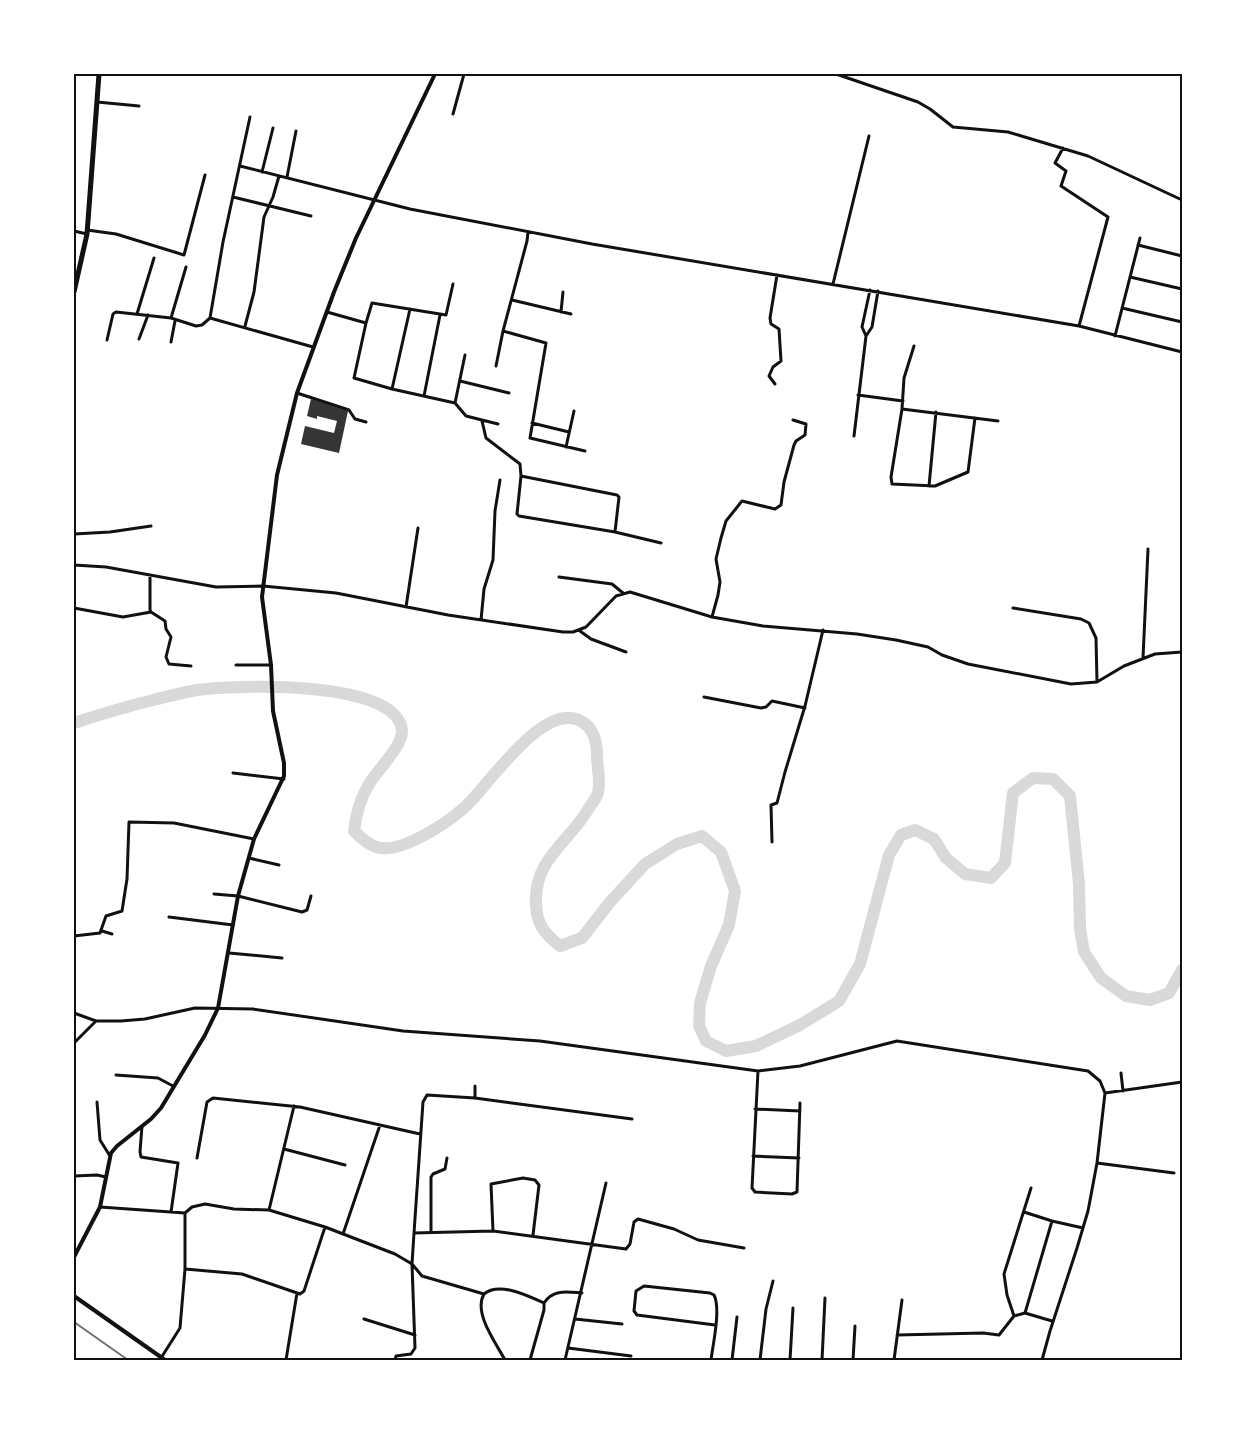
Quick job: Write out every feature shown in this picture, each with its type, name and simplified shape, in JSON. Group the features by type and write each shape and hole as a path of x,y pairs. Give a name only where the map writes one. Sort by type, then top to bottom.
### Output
{"highway":[{"path":"74,291 87,232 99,74"}],"street":[{"path":"74,1257 100,1208 110,1156 117,1146 161,1108 208,1031 218,1008 238,896 254,839 284,779 284,763 275,722 271,664 262,602 262,586 277,475 297,393 326,312 356,238 435,74"},
{"path":"453,114 464,74"},
{"path":"836,74 918,102 953,127 1008,132 1063,148 1088,156 1182,200"},
{"path":"97,102 139,106"},
{"path":"107,340 114,312 171,318 199,326 210,318 250,117"},
{"path":"262,172 273,128"},
{"path":"287,177 296,131"},
{"path":"833,284 869,136"},
{"path":"1063,148 1055,163 1065,170 1061,186 1108,217 1079,326"},
{"path":"240,166 375,202 528,232 1079,326 1182,352"},
{"path":"74,231 116,234 184,255 205,174"},
{"path":"245,326 254,292 260,237 267,207 273,197 279,176"},
{"path":"233,197 311,216"},
{"path":"496,366 528,232"},
{"path":"1115,336 1140,238"},
{"path":"1138,245 1182,256"},
{"path":"137,314 154,258"},
{"path":"171,318 186,267"},
{"path":"775,384 769,372 780,363 781,358 779,329 771,324 770,318 777,275"},
{"path":"1130,277 1182,289"},
{"path":"453,284 447,314 440,315 373,303 366,323 354,378 393,390 455,403 466,416 498,424"},
{"path":"867,336 862,327 870,290"},
{"path":"854,436 867,336 872,327 878,291"},
{"path":"561,312 563,292"},
{"path":"512,300 570,314"},
{"path":"1122,308 1182,322"},
{"path":"393,390 410,309"},
{"path":"326,312 366,323"},
{"path":"139,339 148,315"},
{"path":"424,396 440,315"},
{"path":"210,318 313,347"},
{"path":"171,342 175,321"},
{"path":"503,331 546,343 531,440 585,451"},
{"path":"914,346 904,378 902,409 891,477 894,485 929,486 943,483 968,472 975,418"},
{"path":"455,403 465,355"},
{"path":"460,381 509,393"},
{"path":"297,393 349,410 355,419 366,422"},
{"path":"858,395 903,400"},
{"path":"902,409 998,421"},
{"path":"566,447 574,411"},
{"path":"929,486 936,412"},
{"path":"712,617 720,582 716,559 726,521 742,501 775,509 781,505 784,482 796,441 805,435 806,424 793,420"},
{"path":"482,421 486,438 520,464 517,514 519,516 615,532 661,543"},
{"path":"532,423 569,432"},
{"path":"521,476 617,495 619,497 615,532"},
{"path":"482,620 484,589 493,560 500,480"},
{"path":"74,534 151,526"},
{"path":"406,607 418,528"},
{"path":"1143,658 1148,549"},
{"path":"74,565 106,567 207,586 262,586 336,593 563,633 580,631 608,603 623,593 636,593 725,620 896,640 928,647 942,655 968,664 1064,683 1097,682 1143,658 1155,654 1182,652"},
{"path":"150,575 150,610 164,619 171,637 166,657 168,664 191,666"},
{"path":"559,577 612,584 623,593"},
{"path":"74,608 123,617 152,612"},
{"path":"1013,608 1081,619 1089,623 1097,643 1097,682"},
{"path":"772,842 771,805 777,803 805,708 824,630"},
{"path":"580,631 591,639 626,652"},
{"path":"236,665 271,664"},
{"path":"704,697 761,708 766,707 772,701 805,708"},
{"path":"233,773 284,779"},
{"path":"102,931 106,916 123,910 127,879 129,822 174,823 254,839"},
{"path":"249,858 279,865"},
{"path":"214,894 238,896 302,912 307,910 311,896"},
{"path":"169,917 233,926"},
{"path":"74,936 102,931 112,934"},
{"path":"229,953 282,958"},
{"path":"74,1013 96,1021 133,1020 176,1011 218,1008 266,1011 403,1031 540,1041 758,1071 800,1066 897,1041 1086,1071 1100,1081 1105,1093 1096,1163 1083,1228 1042,1360"},
{"path":"74,1043 96,1021"},
{"path":"758,1071 753,1191 792,1194 798,1190 800,1102"},
{"path":"1121,1073 1123,1091"},
{"path":"116,1075 158,1078 173,1086"},
{"path":"1105,1093 1182,1082"},
{"path":"475,1098 476,1086"},
{"path":"395,1360 398,1355 413,1352 415,1335 412,1264 420,1134 424,1099 427,1095 475,1098 632,1119"},
{"path":"197,1158 207,1104 210,1099 294,1106 420,1134"},
{"path":"97,1102 100,1137 110,1156"},
{"path":"269,1210 294,1106"},
{"path":"755,1109 800,1111"},
{"path":"343,1234 380,1125"},
{"path":"142,1126 141,1157 178,1164 171,1212"},
{"path":"284,1149 345,1165"},
{"path":"753,1156 799,1158"},
{"path":"431,1232 431,1177 433,1173 445,1169 447,1158"},
{"path":"1096,1163 1174,1173"},
{"path":"74,1176 106,1177"},
{"path":"493,1232 491,1184 526,1178 535,1180 539,1185 532,1235"},
{"path":"565,1360 594,1243 606,1183"},
{"path":"1014,1316 1007,1295 1004,1274 1031,1188"},
{"path":"74,1296 163,1359 180,1328 185,1269 185,1214 192,1207 205,1204 234,1209 269,1210 325,1227 395,1254 412,1264 419,1273 426,1277 484,1294"},
{"path":"100,1208 185,1214"},
{"path":"1024,1212 1083,1228"},
{"path":"414,1233 493,1232 627,1248 630,1244 634,1222 638,1219 674,1229 698,1240 744,1248"},
{"path":"1025,1313 1052,1221"},
{"path":"185,1269 242,1274 300,1294 304,1291 325,1227"},
{"path":"760,1360 766,1309 773,1281"},
{"path":"711,1360 715,1325 717,1301 712,1294 644,1286 636,1291 634,1312 637,1315 715,1325"},
{"path":"505,1360 482,1316 480,1303 484,1294 492,1289 502,1289 544,1303"},
{"path":"286,1360 297,1293"},
{"path":"530,1360 544,1303 548,1296 554,1293 582,1293"},
{"path":"822,1360 825,1298"},
{"path":"894,1360 902,1300"},
{"path":"790,1360 793,1308"},
{"path":"897,1335 983,1333 999,1335 1014,1316 1025,1313 1053,1321"},
{"path":"732,1360 736,1317"},
{"path":"363,1319 415,1335"},
{"path":"575,1319 622,1324"},
{"path":"853,1360 855,1326"},
{"path":"568,1348 631,1356"}],"building":[{"path":"311,399 348,411 339,453 301,444 305,426 334,433 337,421 307,416"}],"waterway":[{"path":"74,723 157,699 216,688 311,689 344,694 373,702 393,713 402,730 399,743 366,790 359,806 354,831 370,844 386,848 423,836 457,814 475,797 518,747 535,732 552,722 569,718 584,723 593,733 596,742 599,788 596,798 554,852 540,875 536,905 540,924 560,946 582,938 610,902 645,864 677,844 702,836 721,852 735,891 729,925 711,966 700,1003 699,1026 706,1041 726,1051 756,1046 800,1025 839,1001 860,964 889,855 901,835 915,830 934,839 946,858 965,874 991,878 1005,863 1013,793 1033,778 1053,779 1070,796 1079,884 1080,929 1084,952 1101,978 1126,996 1150,1000 1169,993 1182,970"}],"railway":[{"path":"74,1322 128,1360"}]}
